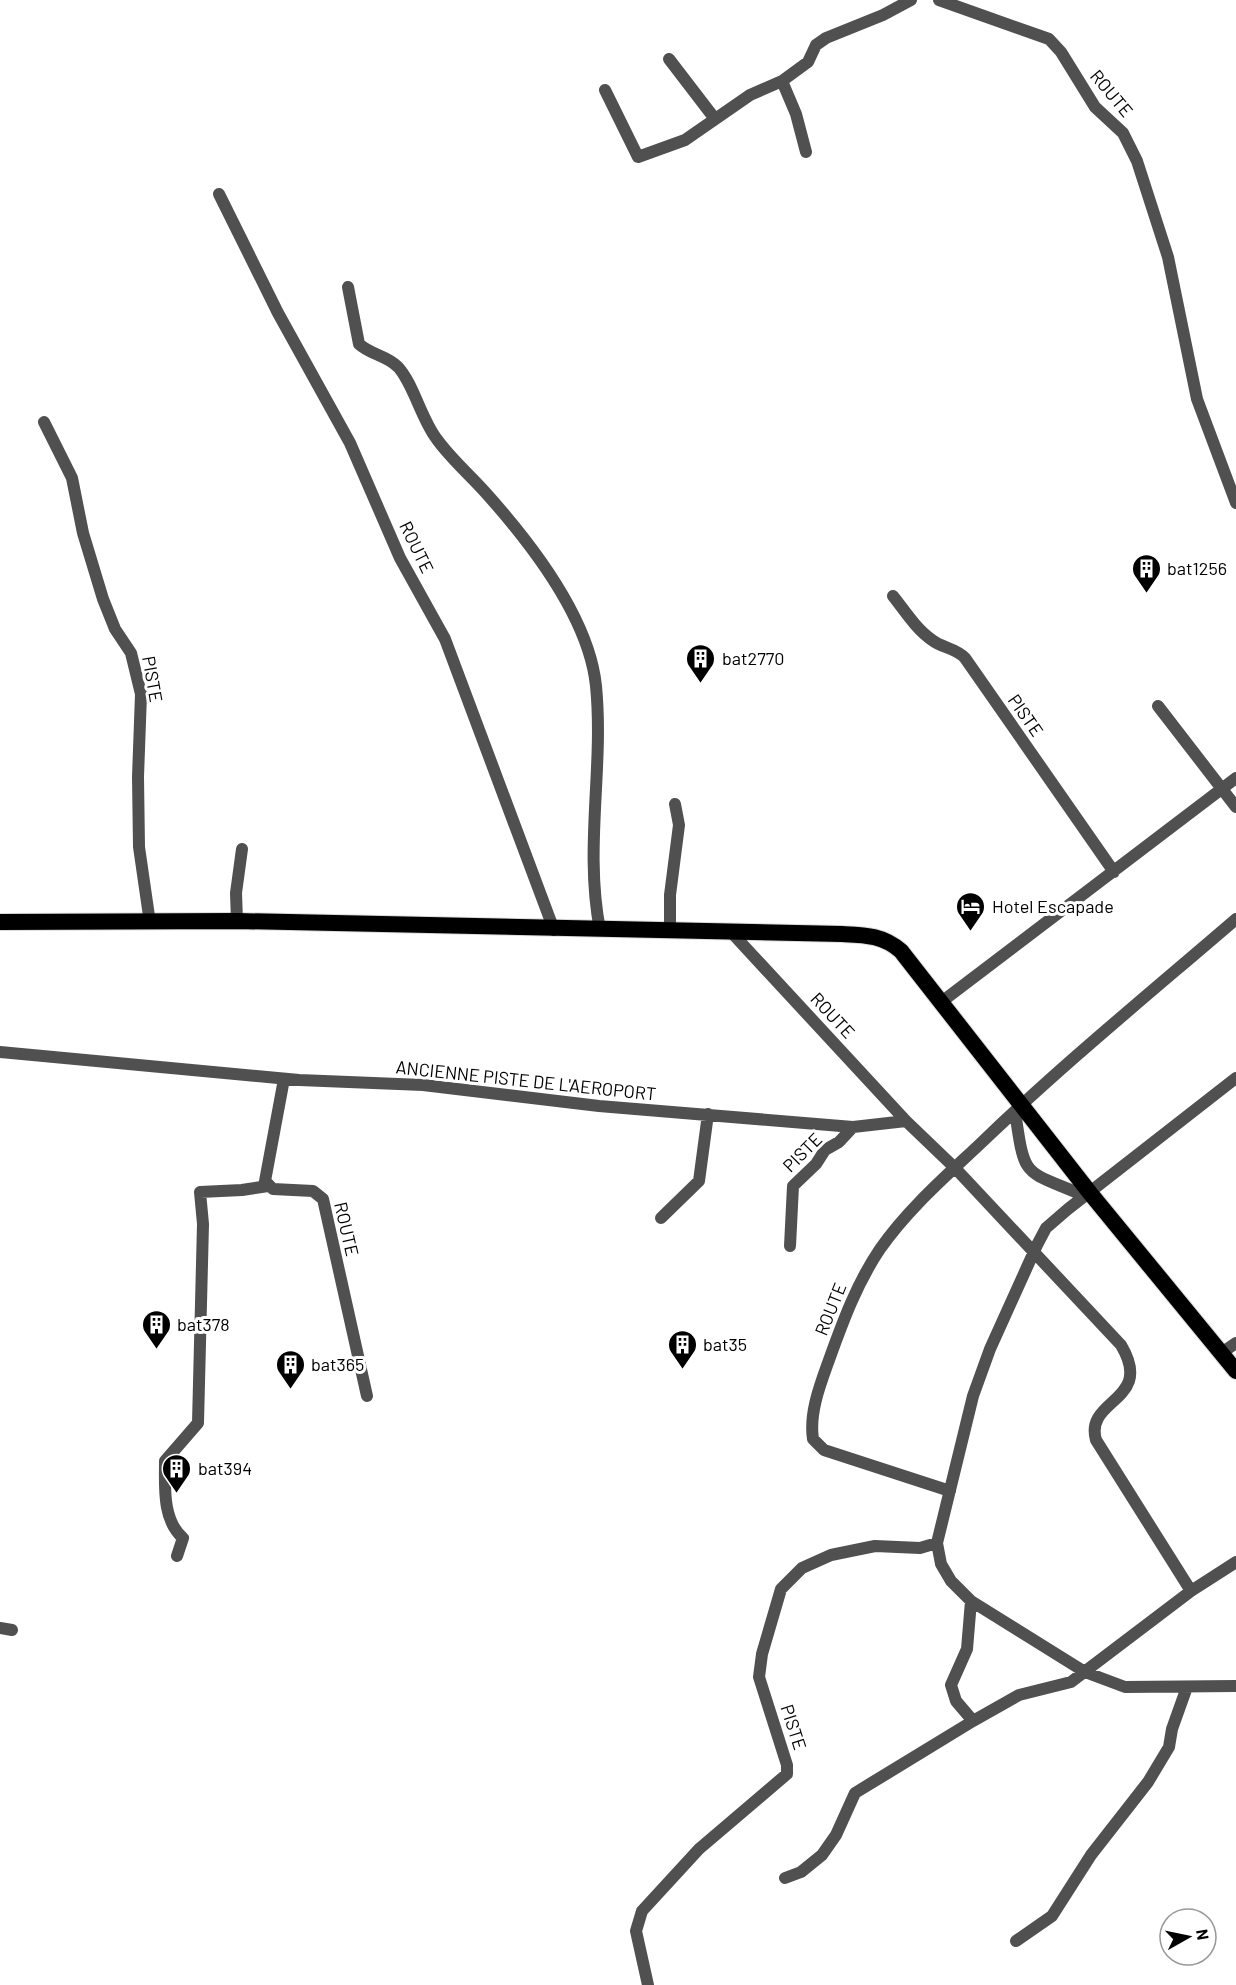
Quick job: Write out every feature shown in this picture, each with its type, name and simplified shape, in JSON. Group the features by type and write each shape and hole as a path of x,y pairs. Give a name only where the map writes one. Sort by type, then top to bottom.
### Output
{"highway":[{"path":"0,922 237,921 554,930 852,934 880,938 890,942 901,951 1018,1108 1087,1195 1232,1357"}],"street":[{"path":"605,90 638,157 684,140 750,94 782,81 808,62 816,45 826,38 883,15 911,0"},
{"name":"ROUTE","path":"939,0 1031,31 1056,46 1095,107 1129,144 1164,243 1197,399 1236,503"},
{"path":"669,59 715,119"},
{"path":"782,81 796,114 806,152"},
{"name":"ROUTE","path":"219,194 278,313 354,451 400,558 445,639 554,930"},
{"path":"348,287 359,344 388,359 404,374 429,429 486,494 535,556 565,599 583,635 591,660 597,703 592,873 600,930"},
{"name":"PISTE","path":"44,422 72,478 83,533 103,599 115,629 131,653 141,694 138,777 139,847 150,923"},
{"name":"PISTE","path":"893,596 931,640 965,658 1114,872"},
{"path":"1158,706 1236,807"},
{"path":"940,1003 1236,778"},
{"path":"670,930 670,895 679,825 675,804"},
{"path":"237,921 236,893 242,849"},
{"name":"ROUTE","path":"950,1491 824,1450 813,1439 812,1431 820,1386 849,1305 862,1280 897,1227 955,1168 1018,1108 1236,919"},
{"name":"ROUTE","path":"732,933 906,1121"},
{"name":"ANCIENNE PISTE DE L'AEROPORT","path":"0,1052 284,1079 423,1085 599,1106 853,1126 906,1121"},
{"path":"1236,1078 1052,1222 1033,1254 990,1349 972,1396 937,1543 945,1572 971,1601 1085,1672 1125,1687 1236,1686"},
{"path":"268,1186 266,1173 284,1079"},
{"path":"1018,1108 1019,1145 1024,1164 1029,1171 1036,1177 1087,1195"},
{"path":"661,1218 699,1181 708,1114"},
{"path":"906,1121 1006,1222 1033,1254 1121,1345 1129,1358 1132,1369 1130,1381 1097,1421 1094,1431 1117,1477 1191,1591"},
{"name":"PISTE","path":"790,1246 793,1186 816,1164 825,1150 839,1142 853,1126"},
{"name":"ROUTE","path":"177,1556 183,1538 174,1530 165,1502 165,1461 198,1423 203,1224 200,1192 242,1191 268,1186 278,1190 313,1191 323,1199 367,1396"},
{"name":"PISTE","path":"648,1985 636,1931 642,1911 699,1849 787,1774 787,1765 759,1677 762,1654 781,1589 802,1568 831,1555 875,1546 920,1548 937,1543"},
{"path":"786,1878 808,1867 829,1847 852,1797 1007,1700 1038,1688 1071,1682 1191,1591 1236,1562"},
{"path":"971,1601 967,1650 951,1685 956,1701 974,1721"},
{"path":"1016,1941 1052,1916 1091,1855 1148,1782 1169,1747 1172,1729 1187,1687"}],"shaded area":[{"path":"957,905 981,905 981,915 957,914"}],"place":[{"name":"bat1256","path":"1146,594"},
{"name":"bat2770","path":"701,684"},
{"name":"Hotel Escapade","path":"971,932"},
{"name":"bat378","path":"156,1350"},
{"name":"bat35","path":"682,1370"},
{"name":"bat365","path":"290,1390"},
{"name":"bat394","path":"177,1494"}]}
